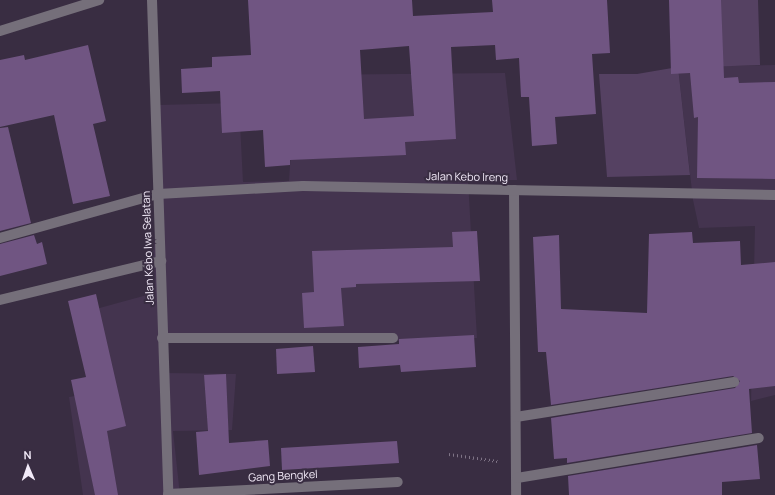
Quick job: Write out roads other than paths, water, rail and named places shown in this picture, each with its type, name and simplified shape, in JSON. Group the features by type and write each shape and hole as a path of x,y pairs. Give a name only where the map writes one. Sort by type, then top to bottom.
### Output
{"street":[{"path":"0,31 99,0"},
{"name":"Jalan Kebo Iwa Selatan","path":"152,0 168,494"},
{"name":"Jalan Kebo Ireng","path":"0,238 158,194 303,186 775,195"},
{"path":"514,190 517,464 516,495"},
{"path":"0,300 161,261"},
{"path":"162,338 393,338"},
{"path":"516,418 734,382"},
{"path":"517,478 759,438"},
{"name":"Gang Bengkel","path":"168,494 398,482"}]}
